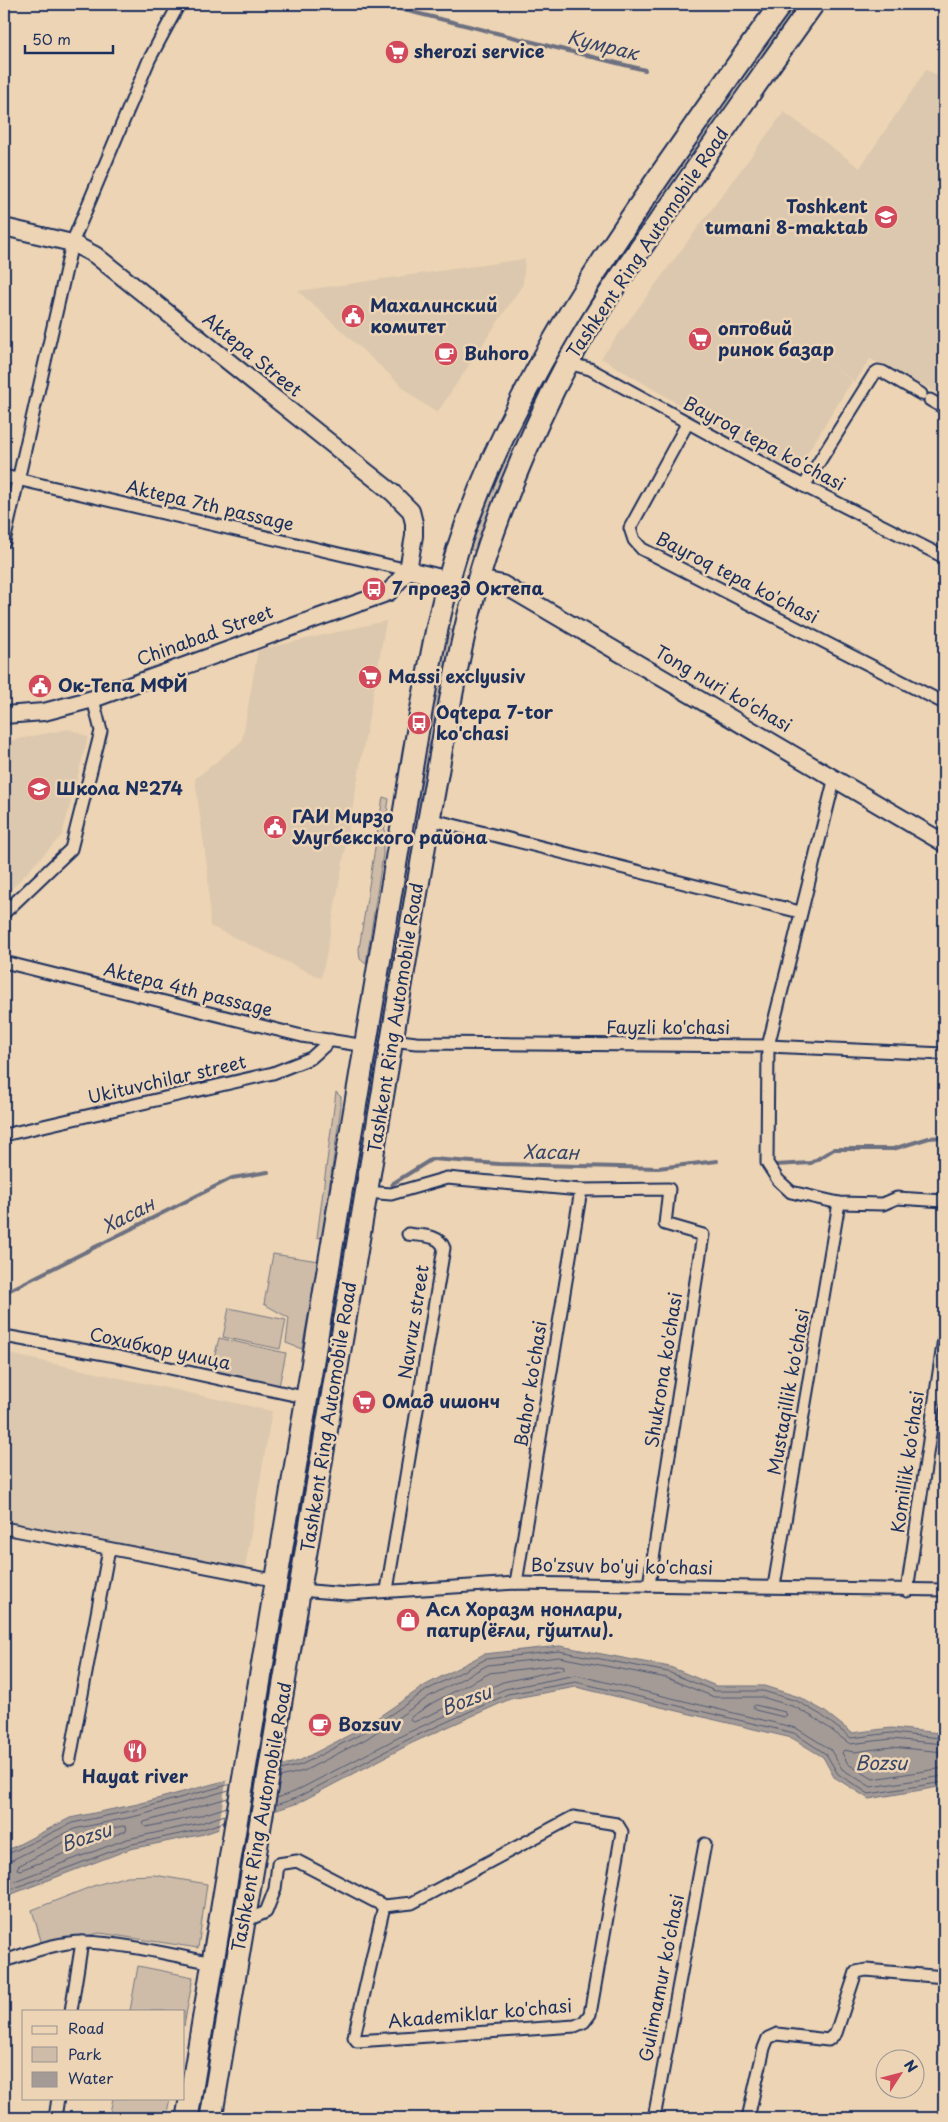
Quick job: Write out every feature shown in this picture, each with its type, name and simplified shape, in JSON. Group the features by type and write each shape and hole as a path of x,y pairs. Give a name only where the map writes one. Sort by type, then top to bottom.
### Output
{"highway":[{"name":"Tashkent Ring Automobile Road","path":"187,2118 278,1581 419,723 437,629 449,580 465,527 492,462 533,377 555,338 626,222 781,4"},
{"name":"Tashkent Ring Automobile Road","path":"211,2118 243,1922 276,1740 429,819 464,638 479,579 493,531 512,482 554,388 568,362 599,311 649,237 813,4"},
{"path":"449,580 479,579"},
{"path":"314,1360 338,1364"}],"street":[{"path":"4,542 72,243 149,60 180,4"},
{"name":"Aktepa Street","path":"4,227 72,243 102,261 404,502 411,511 414,523 414,542 408,570"},
{"name":"Bayroq tepa koʻchasi","path":"568,362 590,369 804,486 944,557"},
{"path":"804,486 874,374 878,371 884,372 944,408"},
{"name":"Bayroq tepa ko'chasi","path":"688,424 630,528 634,540 642,549 944,703"},
{"name":"Aktepa 7th passage","path":"4,476 408,570"},
{"path":"408,570 449,580"},
{"name":"Chinabad Street","path":"4,715 44,712 93,699 389,592 408,570"},
{"name":"Tong nuri ko'chasi","path":"479,579 502,584 835,777 944,843"},
{"path":"4,913 71,849 101,731 93,699"},
{"path":"835,777 768,1046 766,1163 778,1180 791,1192 839,1203 884,1204 897,1198 944,1201"},
{"path":"429,819 800,912"},
{"name":"Aktepa 4th passage","path":"4,962 302,1036 366,1046"},
{"name":"Ukituvchilar street","path":"4,1135 274,1073 311,1058 331,1040"},
{"name":"Fayzli ko'chasi","path":"392,1040 416,1043 768,1046 944,1054"},
{"path":"367,1192 391,1194 447,1178 581,1190"},
{"name":"Shukrona ko'chasi","path":"581,1190 669,1189 665,1224 703,1235 649,1585"},
{"name":"Bahor ko'chasi","path":"516,1583 581,1190"},
{"name":"Mustaqillik ko'chasi","path":"774,1586 839,1203"},
{"name":"Navruz street","path":"387,1590 444,1248 442,1242 437,1238 408,1234"},
{"name":"Сохибкор улица","path":"4,1336 110,1355 308,1398"},
{"name":"Komillik ko'chasi","path":"907,1590 944,1338"},
{"path":"4,1528 278,1581"},
{"path":"70,1759 109,1549"},
{"name":"Bo'zsuv bo'yi ko'chasi","path":"300,1590 347,1594 516,1583 944,1590"},
{"name":"Akademiklar ko'chasi","path":"573,1817 617,1824 622,1832 590,2014 584,2022 575,2026 357,2041 354,2037 384,1906 412,1903 573,1817"},
{"name":"Gulimamur ko'chasi","path":"654,2118 705,1844"},
{"path":"243,1922 266,1912 275,1889 278,1864 297,1861 384,1906"},
{"path":"71,2010 82,1942"},
{"path":"4,1961 54,1946 82,1942 117,1945 212,1963"},
{"path":"748,2118 768,2038 777,2034 828,2040 836,2033 856,1972 866,1970 944,1978"},
{"path":"55,2118 58,2100"}],"shaded area":[{"path":"926,70 944,78 944,396 870,359 855,382 825,361 852,381 795,473 601,358 784,112 860,168"},
{"path":"525,259 523,284 437,413 414,397 298,291"},
{"name":"ГАИ Мирзо Улугбекского района","path":"386,621 321,978 210,926 208,874 195,779 242,741 258,650"},
{"name":"Школа №274","path":"69,729 88,737 62,835 4,897 4,742"},
{"path":"4,1353 272,1411 245,1568 4,1521"}],"green space":[{"path":"794,4 803,4 557,368 550,365 624,245"},
{"path":"530,403 537,406 477,552 470,549 498,475"},
{"path":"447,629 455,631 434,748 415,834 404,926 335,1330 328,1329 426,750 432,734 431,716"},
{"path":"383,797 389,799 383,839 383,854 366,964 360,959 359,949"},
{"path":"336,1092 341,1097 341,1106 322,1238 317,1237"},
{"path":"273,1254 318,1261 302,1349 286,1343 289,1318 264,1304"},
{"path":"229,1308 286,1320 280,1349 223,1337"},
{"path":"219,1338 286,1353 279,1386 211,1371"},
{"path":"317,1387 325,1388 292,1581 284,1580"},
{"path":"282,1596 290,1597 204,2118 195,2118"},
{"path":"154,1875 207,1884 198,1948 100,1933 42,1944 32,1910 93,1886 127,1876"},
{"path":"138,1966 193,1977 185,2021 185,2010 130,2010"},
{"path":"113,2100 170,2100 166,2118 109,2118"}],"water":[{"name":"Bozsu","path":"560,1646 670,1667 716,1686 764,1686 799,1697 824,1711 852,1733 891,1728 944,1732 944,1786 869,1799 834,1777 823,1757 792,1738 576,1687 510,1699 412,1743 298,1803 204,1834 130,1849 4,1897 4,1852 70,1818 138,1804 299,1761 361,1729 424,1686 484,1654"}],"pier":[{"path":"283,1762 274,1813 218,1831 227,1777"}],"waterway":[{"name":"Кумрак","path":"380,4 645,70"},
{"name":"Хасан","path":"775,1165 811,1163 834,1149 893,1149 929,1138 944,1137"},
{"name":"Хасан","path":"392,1184 432,1159 499,1164 658,1168 717,1161"},
{"name":"Хасан","path":"4,1293 232,1178 268,1172"}],"place":[{"name":"sherozi service","path":"397,52"},
{"name":"Toshkent tumani 8-maktab","path":"886,217"},
{"name":"Махалинский комитет","path":"353,316"},
{"name":"оптовий ринок базар","path":"700,339"},
{"name":"Buhoro","path":"446,354"},
{"name":"7 проезд Октепа","path":"374,589"},
{"name":"Massi exclyusiv","path":"370,677"},
{"name":"Ок-Тепа МФЙ","path":"40,686"},
{"name":"Oqtepa 7-tor ko'chasi","path":"419,723"},
{"name":"Школа №274","path":"39,789"},
{"name":"ГАИ Мирзо Улугбекского района","path":"275,827"},
{"name":"Омад ишонч","path":"364,1402"},
{"name":"Асл Хоразм нонлари, патир(ёғли, гўштли).","path":"408,1620"},
{"name":"Bozsuv","path":"320,1725"},
{"name":"Hayat river","path":"135,1751"}]}
